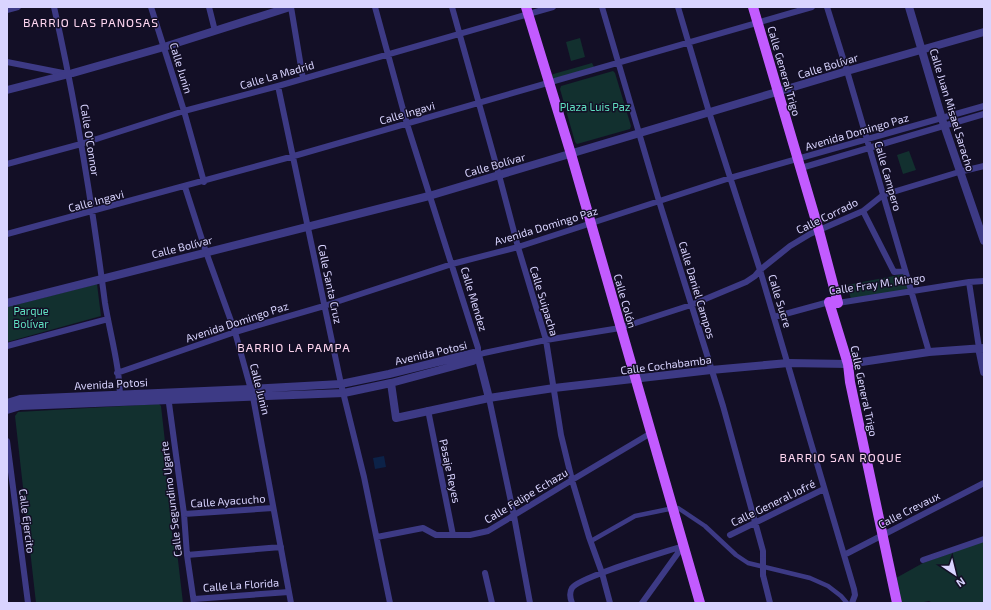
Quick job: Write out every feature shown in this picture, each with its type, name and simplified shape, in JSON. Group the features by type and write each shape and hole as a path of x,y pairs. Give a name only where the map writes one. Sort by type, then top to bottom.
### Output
{"main road":[{"name":"Calle General Trigo","path":"753,7 777,93 819,231 833,303 848,364 850,382 898,603"},
{"name":"Calle Colón","path":"527,11 571,154 700,603"}],"street":[{"path":"7,10 18,7"},
{"name":"Calle O'Connor","path":"54,7 71,73 120,399"},
{"name":"Calle Junin","path":"151,7 184,111 204,182"},
{"path":"209,7 215,30"},
{"path":"7,90 164,47 290,7 303,78"},
{"name":"Calle Mendez","path":"375,7 407,124 478,348 478,355 489,398 514,516 530,603"},
{"name":"Calle Suipacha","path":"452,7 518,247 546,340 561,435 572,480 602,573 610,603"},
{"name":"Calle La Madrid","path":"7,164 81,144 184,111 278,86 388,54 527,11 553,7"},
{"name":"Calle Daniel Campos","path":"602,7 723,406 763,551 763,575 770,603"},
{"name":"Calle Sucre","path":"678,7 709,112 760,270 854,589 855,595 852,603"},
{"name":"Calle Ingavi","path":"7,234 204,182 550,84 812,7"},
{"name":"Calle Campero","path":"827,7 929,352"},
{"name":"Calle Juan Misael Saracho","path":"908,7 959,172 984,241"},
{"name":"Calle Bolívar","path":"7,303 429,196 640,132 984,32"},
{"path":"7,62 71,73"},
{"name":"Calle Santa Cruz","path":"278,86 294,156 324,306 377,537 390,603"},
{"name":"Avenida Domingo Paz","path":"117,373 235,332 324,306 452,264 518,247 730,178 869,148 944,122 984,106"},
{"name":"Avenida Domingo Paz","path":"799,164 866,140 984,114"},
{"name":"Calle Corrado","path":"478,355 546,340 620,328 691,304 746,282 790,246 810,234 863,211 883,195 984,166"},
{"name":"Calle Junin","path":"185,187 206,252 235,332 251,393 291,603"},
{"path":"863,211 894,272 905,271"},
{"name":"Calle Fray M. Mingo","path":"774,317 833,303 984,281"},
{"path":"969,282 982,348 984,372"},
{"path":"7,346 108,319"},
{"name":"Calle Cochabamba","path":"389,374 396,418 489,398 554,388 635,380 711,370 788,363 848,364 929,352 982,348"},
{"name":"Avenida Potosi","path":"251,393 341,384 474,354 478,355"},
{"name":"Avenida Potosi","path":"7,410 20,406 168,396 251,393 344,393 391,383 474,360 478,355"},
{"name":"Calle Segundino Ugarte","path":"168,396 194,601"},
{"name":"Avenida Potosi","path":"7,403 20,399 120,399"},
{"name":"Pasaje Reyes","path":"428,410 453,535"},
{"name":"Calle Felipe Echazu","path":"377,537 423,528 436,535 470,535 488,532 651,432"},
{"name":"Calle Ejercito","path":"7,441 8,461 28,603"},
{"name":"Calle Crevaux","path":"844,555 984,483"},
{"name":"Calle General Jofré","path":"730,535 824,489"},
{"name":"Calle Ayacucho","path":"184,514 273,508"},
{"path":"591,541 635,516 678,508 705,526 736,555 748,563 810,578 828,586 841,596 847,603"},
{"path":"923,560 984,539"},
{"path":"572,603 570,592 572,587 579,582 683,546"},
{"path":"643,603 683,546"},
{"path":"187,555 281,547"},
{"path":"485,573 492,603"},
{"name":"Calle La Florida","path":"194,601 289,592"}],"green space":[{"path":"580,38 585,57 571,61 566,42"},
{"path":"592,63 594,67 553,79 550,75"},
{"name":"Plaza Luis Paz","path":"613,71 615,73 631,126 630,129 577,144 575,142 560,89 561,86"},
{"path":"909,151 916,170 903,174 897,155"},
{"path":"904,274 908,291 851,299 847,285"},
{"name":"Parque Bolívar","path":"97,284 101,316 7,342 7,307"},
{"path":"159,404 161,406 166,451 164,452 173,542 176,543 183,603 36,603 15,416 18,412"},
{"path":"984,541 984,603 933,603 929,601 919,603 901,603 896,578 923,563"}],"water":[{"path":"384,456 386,467 375,469 373,458"}],"district":[{"name":"BARRIO LAS PANOSAS","path":"91,23"},
{"name":"BARRIO LA PAMPA","path":"294,348"},
{"name":"BARRIO SAN ROQUE","path":"841,458"}]}
